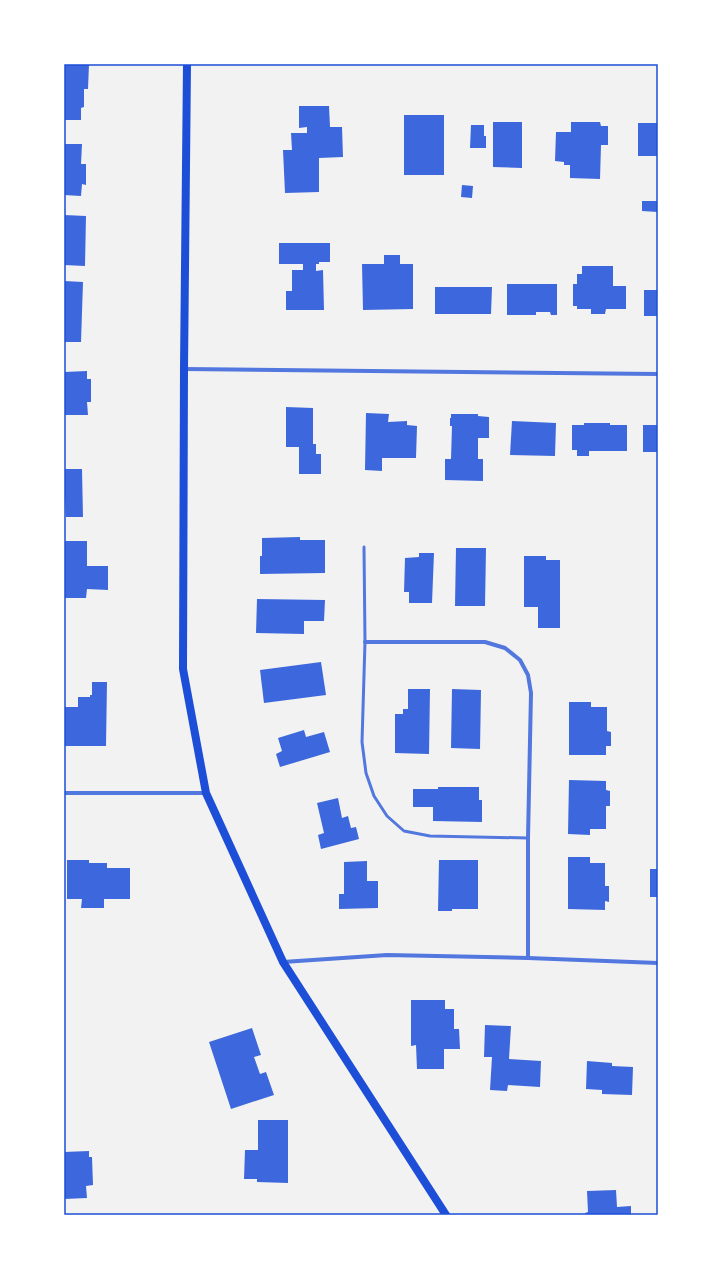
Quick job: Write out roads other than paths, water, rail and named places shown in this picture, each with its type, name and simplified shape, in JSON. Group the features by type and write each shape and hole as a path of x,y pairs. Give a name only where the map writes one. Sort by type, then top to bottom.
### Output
{"main road":[{"path":"187,64 183,669 206,793 283,962 446,1215"}],"street":[{"path":"184,369 658,374"},
{"path":"365,642 485,642 505,648 520,660 528,675 532,693 528,838 528,958"},
{"path":"64,793 206,793"},
{"path":"283,962 387,954 658,963"}],"lane":[{"path":"364,547 365,642 362,742 366,773 374,796 387,816 404,831 430,836 528,838"}]}
